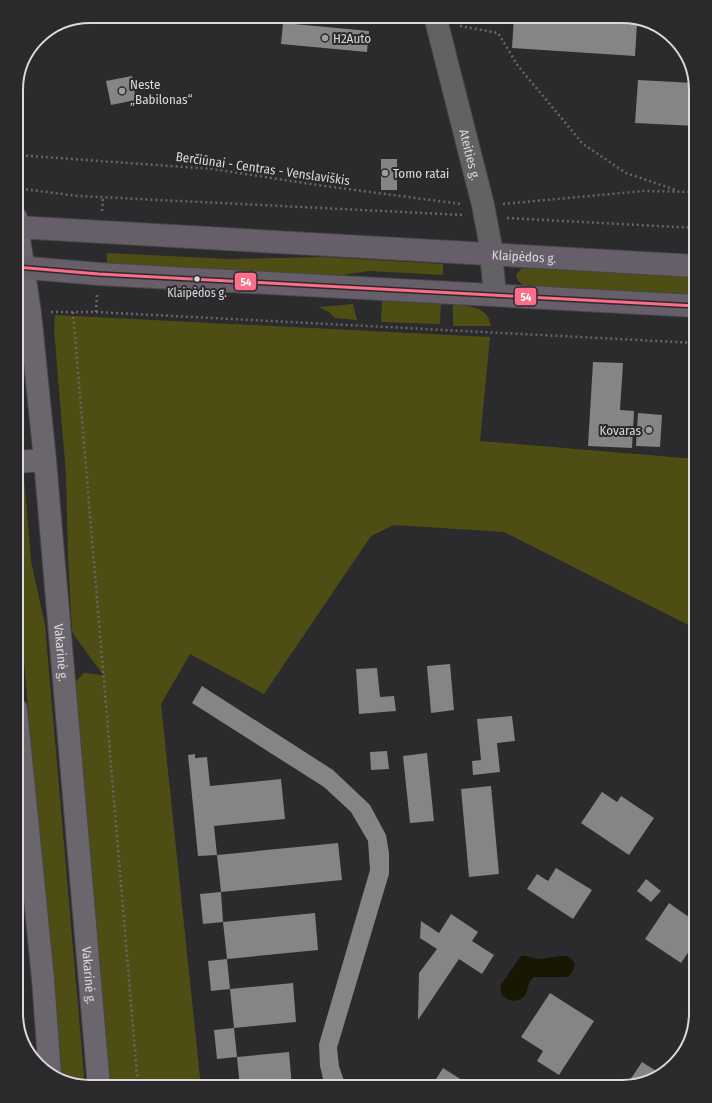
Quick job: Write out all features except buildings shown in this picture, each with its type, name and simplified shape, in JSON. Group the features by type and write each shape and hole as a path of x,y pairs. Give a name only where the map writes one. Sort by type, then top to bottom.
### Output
{"highway":[{"name":"Klaipėdos g.","path":"23,224 689,266"},
{"path":"23,267 99,274 689,306"}],"main road":[{"name":"Vakarinė g.","path":"23,280 30,312 45,460 98,1080"},
{"path":"23,462 45,460"},
{"path":"23,780 42,971 49,1066"}],"street":[{"name":"Ateities g.","path":"444,23 484,211 495,295"}],"path":[{"path":"453,23 498,33 518,66 583,144 626,172 678,191"},
{"name":"Berčiūnai - Centras - Venslaviškis","path":"23,155 213,169 457,204 484,211"},
{"path":"23,189 78,196 484,211 689,227"},
{"path":"484,211 643,191 689,192"},
{"path":"30,312 96,312 689,343"},
{"path":"74,312 137,1080"}],"shaded area":[{"path":"107,253 230,259 323,257 443,264 443,275 369,271 335,276 107,263"},
{"path":"521,269 689,277 689,295 525,286 518,281 516,275"},
{"path":"382,301 441,304 440,324 381,322"},
{"path":"353,304 357,320 335,318 329,312 319,307"},
{"path":"453,305 477,308 486,315 491,326 453,326"},
{"path":"55,315 490,337 480,441 689,458 689,625 504,532 394,525 371,536 264,694 190,654 161,704 200,1080 106,1080 73,684 84,673 103,675 72,632 66,475 54,329"},
{"path":"23,475 31,561 45,625 84,1080 59,1073 23,650"},
{"path":"521,956 539,959 565,956 573,960 575,965 571,974 567,977 534,977 530,981 523,998 514,1001 507,999 502,995 500,986"}],"transit line":[{"name":"54","path":"23,268 99,274 689,306"}],"place":[{"name":"H2Auto","path":"325,38"},
{"name":"Neste „Babilonas“","path":"122,91"},
{"name":"Tomo ratai","path":"385,173"},
{"name":"Klaipėdos g.","path":"197,279"},
{"name":"Kovaras","path":"649,430"}]}
